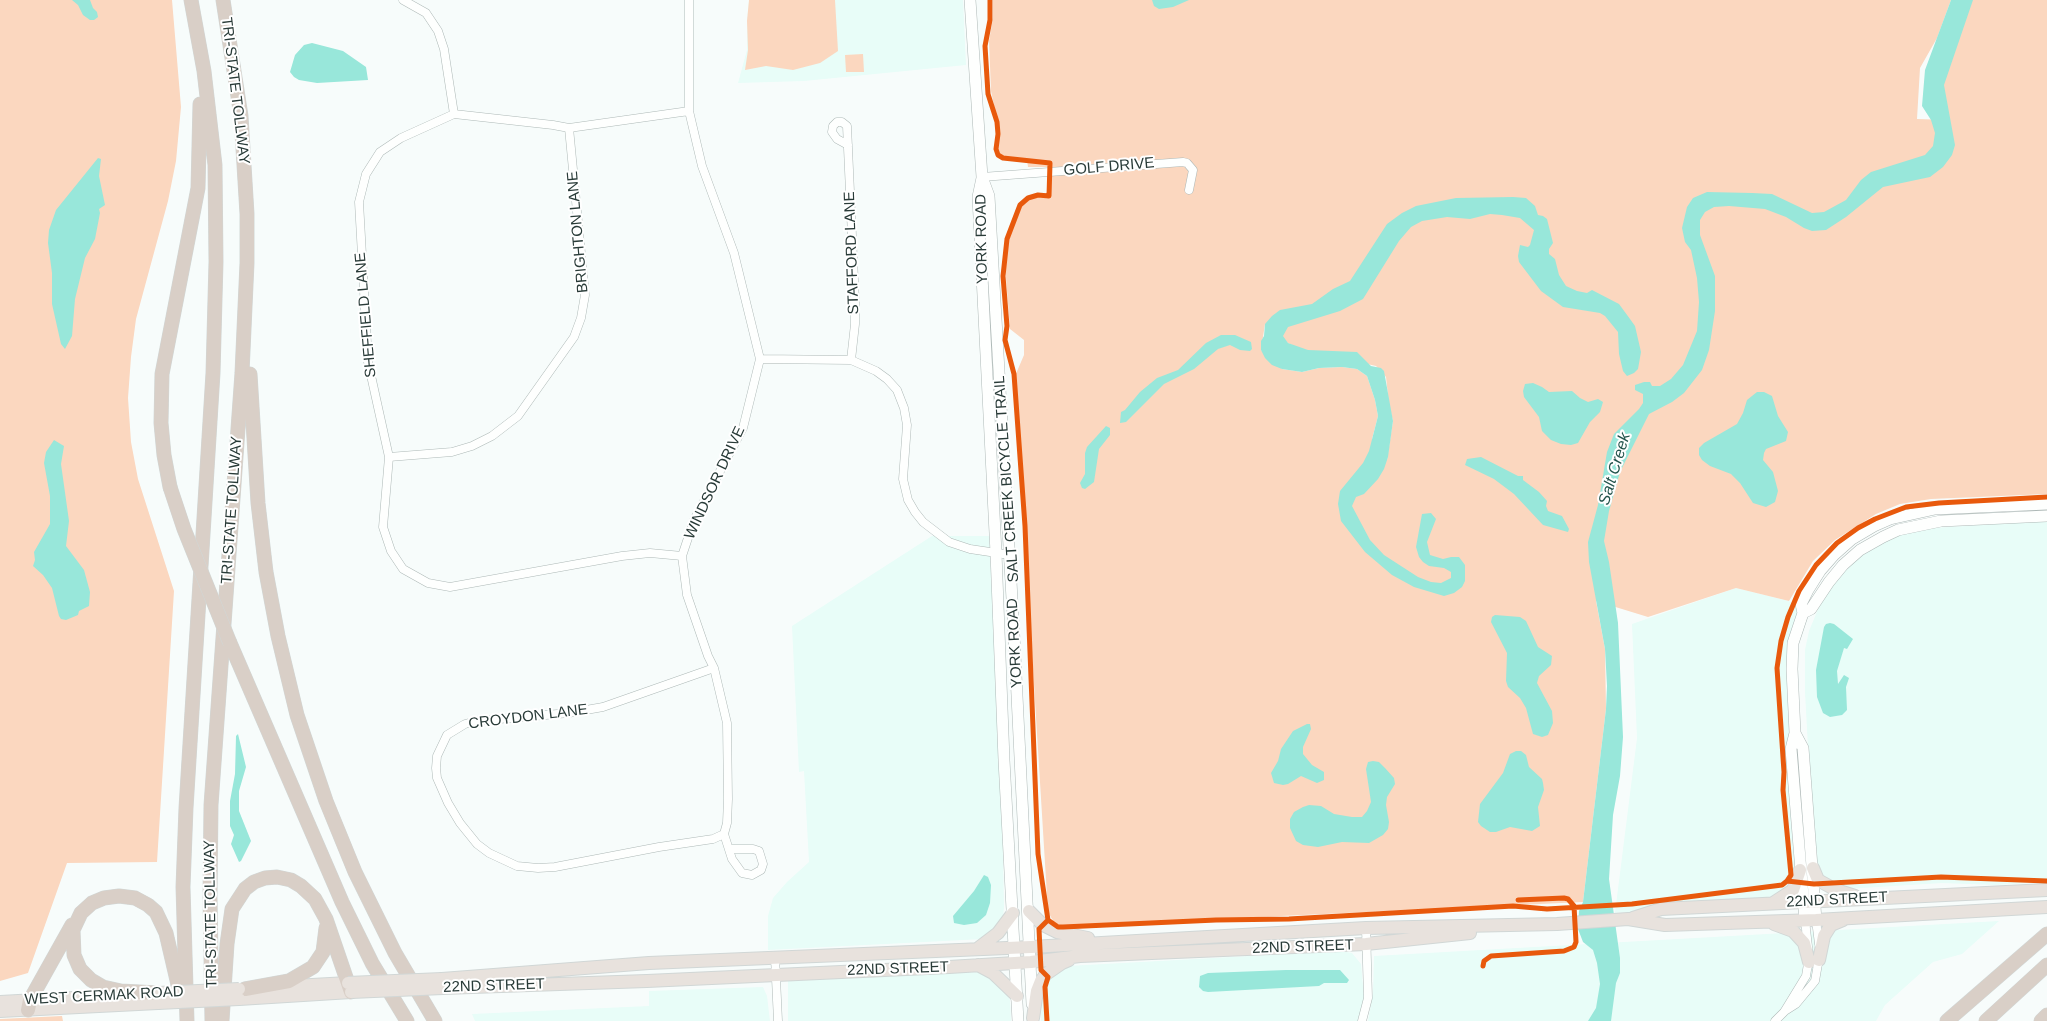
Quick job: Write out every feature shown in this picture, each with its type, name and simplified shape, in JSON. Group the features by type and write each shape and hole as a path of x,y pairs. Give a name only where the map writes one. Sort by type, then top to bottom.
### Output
{"highway":[{"name":"TRI-STATE TOLLWAY","path":"212,1021 211,805 242,373 247,263 247,204 241,116 223,0"},
{"name":"TRI-STATE TOLLWAY","path":"186,1021 183,887 186,808 212,382 216,262 215,165 204,71 192,3"},
{"path":"192,3 199,96 200,167 195,208 162,374 161,423 170,487 184,529 230,643 342,902 372,963 407,1021"},
{"path":"247,263 250,391 258,503 269,589 291,691 315,770 346,851 395,953 435,1021"},
{"path":"221,1021 230,918 235,901 244,889 254,882 265,878 278,877 291,880 310,892 326,920 349,988"},
{"path":"29,1005 56,951 81,913 92,903 104,898 119,896 135,898 148,905 156,912 162,923 172,952 186,1021"},
{"path":"81,913 73,930 74,955 80,969 91,980 103,987 158,998"},
{"path":"241,992 289,981 313,967 323,952 326,920"},
{"path":"1947,1021 2047,934"},
{"path":"211,942 221,1021"},
{"path":"1986,1021 2047,965"},
{"path":"2041,1021 2047,1015"}],"main road":[{"name":"YORK ROAD","path":"970,0 982,177 978,197 1018,1021"},
{"name":"YORK ROAD","path":"982,177 989,196 1010,555 1033,1020"},
{"path":"1811,920 1791,749 1795,733 1792,656 1803,613 1801,604 1820,571 1834,555 1852,539 1874,526 1914,512 1935,509 2047,504"},
{"path":"1803,613 1811,609 1843,565 1860,550 1898,530 1941,522 2047,516"},
{"path":"1806,869 1818,880 1836,890 1865,899"},
{"path":"1773,903 1793,890 1806,869"},
{"name":"22ND STREET","path":"442,983 647,981 978,966 1080,956 1366,944 1557,924 1628,919 1661,909 2047,890"},
{"name":"22ND STREET","path":"1628,919 1666,925 1811,920 2047,907"},
{"path":"1029,911 1043,925 1056,932 1108,942"},
{"path":"977,949 998,933 1013,913"},
{"path":"1814,961 1824,936 1831,925 1849,918"},
{"path":"1767,922 1794,931 1804,943 1814,961"},
{"name":"22ND STREET","path":"241,992 442,983 649,963 1030,947 1366,928 1557,924"},
{"path":"1033,1020 1037,990 1046,974 1062,963 1080,956"},
{"path":"978,966 993,973 1017,996"},
{"name":"WEST CERMAK ROAD","path":"0,1002 29,1005 241,992"},
{"name":"WEST CERMAK ROAD","path":"0,1012 29,1005"}],"street":[{"path":"403,0 426,13 438,31 444,49 454,114 553,124 569,128 689,111"},
{"name":"WINDSOR DRIVE","path":"689,0 689,111 702,166 734,253 760,359 743,428 694,520 682,556 687,595 714,668 723,703 728,740 727,823 724,834 729,849 736,867 742,872 752,875 761,870 763,864 760,851 753,849 729,849"},
{"name":"SHEFFIELD LANE","path":"454,114 401,138 380,152 366,174 360,193 359,213 366,348 372,384 389,457 383,520 387,544 403,569 428,583 443,587 637,554 682,556"},
{"name":"BRIGHTON LANE","path":"389,457 452,452 472,446 492,436 518,416 574,337 581,318 585,295 569,128"},
{"name":"STAFFORD LANE","path":"848,145 855,302 855,324 850,360"},
{"name":"GOLF DRIVE","path":"982,177 1176,161 1187,163 1192,170 1189,190"},
{"path":"760,359 850,360 876,370 887,379 902,401 907,425 904,485 908,500 915,512 923,522 949,542 970,549 1010,555"},
{"name":"CROYDON LANE","path":"714,668 602,707 569,713 476,721 464,724 447,736 437,756 436,768 437,778 448,803 460,823 477,844 489,853 517,866 555,867 659,847 713,839 724,834"},
{"path":"1775,1021 1784,1012 1814,961 1811,920"},
{"path":"1362,1021 1368,998 1366,928"},
{"path":"775,957 778,1021"}],"shaded area":[{"path":"0,0 172,0 181,107 176,161 168,201 136,319 128,398 131,442 138,479 174,591 157,862 67,863 28,973 0,981"},
{"path":"749,0 963,0 966,65 804,81 738,83 747,50"},
{"path":"749,0 835,0 838,51 820,63 793,70 766,66 745,70 748,50 747,21"},
{"path":"993,0 1951,0 1937,38 1920,68 1917,119 1947,120 1939,83 1968,0 2047,0 2047,494 1931,499 1900,504 1876,514 1835,540 1813,561 1789,601 1736,588 1648,617 1596,601 1605,649 1606,709 1583,902 1065,926 1055,924 1048,912 1015,376 1024,355 1024,340 1010,329 1005,265 1009,240 1021,206 1037,193 1045,194 1047,192 1048,167 1028,167 1027,160 1004,157 999,154 997,149 1000,134 991,91 989,41 993,18","holes":["1265,324 1288,343 1298,348 1376,366 1386,377 1393,421 1387,460 1372,439 1378,416 1367,376 1357,369 1342,367 1319,368 1302,372 1282,369 1261,350"]},
{"path":"863,54 864,72 846,72 845,55"},
{"path":"2047,521 2047,882 1995,885 1942,883 1845,889 1831,886 1818,870 1805,692 1805,650 1809,631 1821,602 1830,588 1853,562 1880,544 1902,534 1932,528"},
{"path":"932,536 989,536 1001,763 1003,918 999,926 983,939 768,950 768,916 773,898 809,862 804,771 799,772 792,626"},
{"path":"1736,588 1789,601 1800,609 1788,671 1797,899 1615,913 1637,738 1632,624"},
{"path":"1999,921 1962,954 1933,962 1885,1005 1876,1021 1368,1021 1373,993 1374,956"},
{"path":"1341,951 1352,953 1361,964 1364,997 1358,1021 1041,1021 1040,1000 1047,977 1068,966"},
{"path":"979,972 1001,984 1010,1000 1011,1021 788,1021 788,980"},
{"path":"763,987 767,996 770,1021 475,1021 472,1014 649,1006 649,991"},
{"path":"62,1016 63,1021 0,1021 0,1019"}],"water":[{"path":"72,0 90,0 98,17 90,20 83,15 78,5"},
{"path":"1152,0 1189,0 1173,7 1159,9 1154,6"},
{"name":"Salt Creek","path":"1951,0 1973,0 1944,85 1955,145 1952,155 1943,167 1930,177 1883,187 1846,217 1826,230 1812,231 1786,217 1765,209 1729,206 1714,207 1705,212 1700,220 1700,235 1715,276 1715,311 1709,350 1702,370 1684,393 1672,402 1649,414 1620,472 1609,511 1604,541 1618,623 1623,737 1620,776 1613,815 1609,879 1620,958 1620,973 1616,983 1611,1021 1588,1021 1596,1008 1600,984 1593,950 1583,942 1578,929 1579,911 1583,902 1606,709 1607,686 1605,649 1589,562 1588,542 1598,505 1607,452 1614,434 1643,403 1643,394 1635,390 1635,385 1650,382 1652,386 1660,386 1671,379 1683,365 1697,331 1699,302 1697,278 1691,250 1685,242 1682,228 1687,207 1693,198 1707,192 1752,193 1772,194 1812,213 1824,212 1846,200 1861,180 1871,172 1925,155 1933,146 1935,133 1931,120 1922,106 1925,70"},
{"path":"312,43 343,51 366,67 368,80 317,83 299,80 294,77 290,72 295,55 304,45"},
{"path":"98,158 101,159 99,176 105,205 99,209 100,213 95,239 85,258 75,299 72,336 65,349 61,344 52,304 52,273 48,243 49,230 56,210"},
{"path":"1456,198 1526,198 1535,206 1538,215 1547,219 1553,243 1549,249 1549,254 1555,259 1559,275 1566,286 1587,293 1592,290 1619,304 1635,326 1641,352 1638,369 1634,373 1627,376 1623,371 1619,354 1618,332 1605,316 1600,313 1563,307 1541,291 1519,262 1518,256 1520,245 1528,247 1530,245 1534,230 1520,218 1502,215 1490,214 1470,219 1447,217 1422,221 1411,227 1399,241 1363,299 1340,311 1288,327 1283,336 1288,343 1308,350 1357,352 1371,366 1381,368 1384,371 1393,421 1388,457 1378,479 1364,494 1356,497 1352,506 1370,540 1384,555 1418,577 1431,582 1441,583 1451,578 1451,572 1444,568 1429,566 1423,562 1419,557 1416,547 1422,514 1431,513 1436,519 1427,542 1430,555 1443,559 1459,557 1465,565 1465,581 1462,587 1454,593 1444,596 1414,587 1392,575 1365,552 1341,521 1338,504 1340,491 1363,463 1369,451 1378,416 1367,376 1357,369 1342,367 1319,368 1302,372 1282,369 1272,365 1265,358 1261,350 1261,341 1264,336 1265,324 1280,310 1312,304 1333,289 1350,281 1387,224 1402,213 1416,206"},
{"path":"1221,335 1235,335 1251,342 1252,349 1250,351 1240,350 1230,345 1218,349 1194,369 1164,384 1126,422 1120,423 1121,412 1125,410 1140,392 1157,378 1178,370 1206,343"},
{"path":"1533,383 1549,392 1572,391 1588,402 1598,399 1603,402 1600,412 1590,422 1578,443 1571,445 1561,444 1551,440 1542,431 1539,417 1524,397 1525,384"},
{"path":"1757,392 1764,392 1772,396 1778,416 1788,432 1786,441 1766,449 1764,453 1763,460 1773,472 1778,491 1775,502 1766,507 1753,503 1740,483 1731,474 1710,466 1699,455 1699,448 1704,443 1737,424 1747,400"},
{"path":"1106,426 1110,428 1110,435 1099,449 1094,482 1085,489 1082,488 1080,483 1085,474 1085,453 1087,447"},
{"path":"54,440 64,446 61,464 69,521 66,546 84,570 90,592 89,606 79,611 78,615 66,620 61,619 59,616 52,588 43,575 33,566 35,560 34,552 50,524 50,496 44,463 46,452"},
{"path":"1481,457 1518,476 1523,476 1523,480 1539,492 1547,501 1548,511 1562,516 1569,529 1568,532 1543,525 1514,494 1494,479 1465,465 1467,459"},
{"path":"1495,615 1520,617 1526,621 1538,647 1552,656 1551,665 1539,676 1537,683 1552,711 1553,723 1548,735 1542,737 1533,734 1526,708 1520,698 1508,687 1506,681 1507,653 1491,622 1492,617"},
{"path":"1830,623 1853,639 1847,649 1844,648 1837,671 1838,684 1844,675 1849,678 1846,687 1847,710 1842,715 1830,717 1823,713 1817,697 1816,670 1824,627"},
{"path":"1310,724 1311,729 1303,747 1303,754 1312,765 1324,772 1324,780 1317,783 1301,776 1288,784 1274,783 1271,773 1278,761 1281,749 1293,731"},
{"path":"238,734 246,767 239,791 239,811 251,841 239,862 231,844 234,835 230,826 230,801 235,774 236,736"},
{"path":"1521,751 1526,755 1529,767 1542,779 1544,790 1538,807 1540,826 1532,831 1510,827 1490,832 1478,822 1480,804 1503,773 1510,754"},
{"path":"1368,762 1379,762 1385,768 1394,778 1395,784 1387,797 1386,805 1389,822 1388,829 1383,835 1369,843 1342,842 1318,847 1303,845 1296,841 1290,828 1290,819 1294,812 1303,807 1309,805 1321,806 1334,814 1362,817 1371,802 1366,769"},
{"path":"984,875 988,877 991,885 990,903 986,915 977,923 964,925 954,923 953,916 974,891"},
{"path":"1340,970 1349,980 1347,983 1324,983 1319,986 1208,992 1203,991 1199,987 1200,976 1208,973"}],"cycle path":[{"name":"SALT CREEK BICYCLE TRAIL","path":"990,0 990,20 985,46 988,94 997,122 996,149 998,155 1003,158 1050,163 1049,196 1038,195 1028,198 1020,205 1007,239 1003,276 1007,326 1005,340 1014,374 1025,526 1038,854 1048,920"},
{"path":"1048,920 1058,927 1063,927 1216,920 1289,919 1513,906 1547,909 1632,904 1782,885 1791,875 1783,790 1784,772 1777,668 1781,641 1788,617 1799,591 1816,565 1837,543 1858,528 1906,507 1939,503 2047,497"},
{"path":"1787,881 1814,884 1941,877 2047,881"},
{"path":"1483,966 1484,961 1491,956 1564,951 1574,947 1576,942 1574,906 1568,899 1518,900"},
{"path":"1047,1021 1045,987 1048,977 1041,970 1039,929 1048,920"}]}
